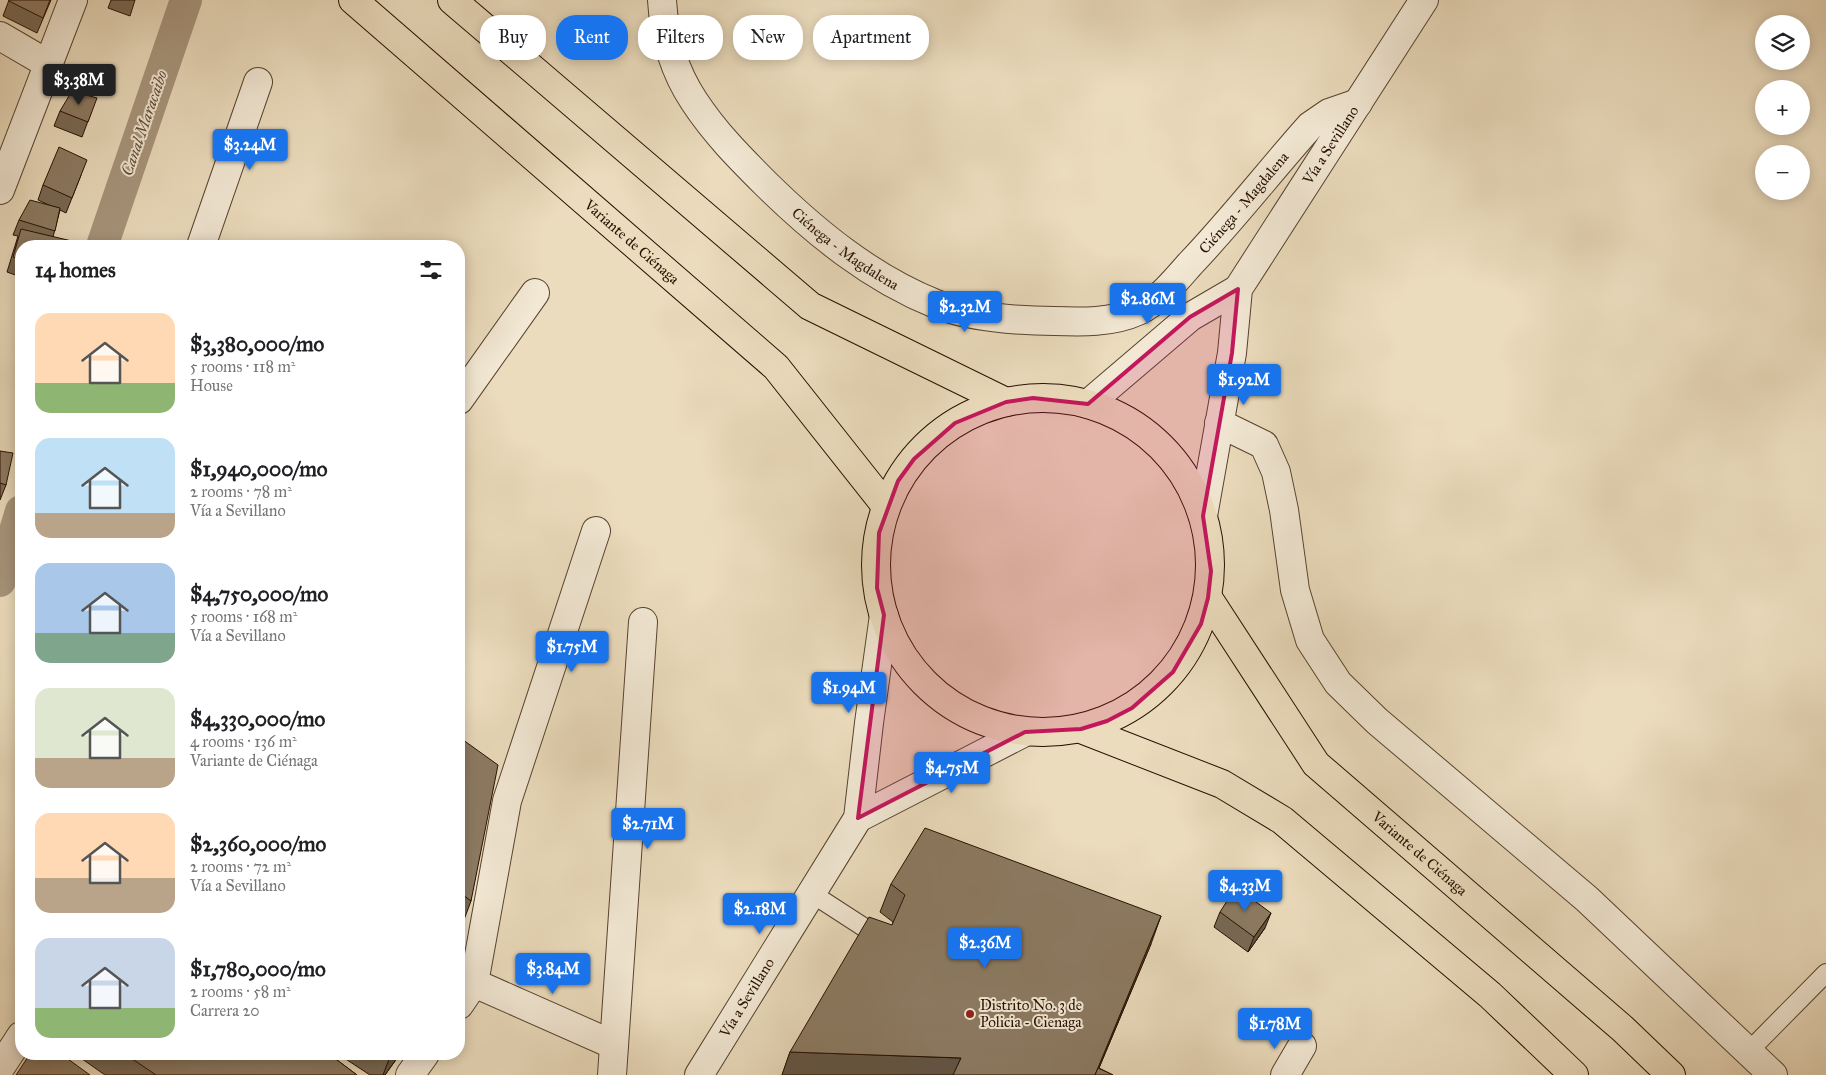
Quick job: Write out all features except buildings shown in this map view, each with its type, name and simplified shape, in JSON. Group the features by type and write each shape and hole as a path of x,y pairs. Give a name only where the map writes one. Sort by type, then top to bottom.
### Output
{"highway":[{"name":"Variante de Ciénaga","path":"354,0 776,367 886,506"},
{"path":"452,0 810,306 1006,402"},
{"path":"1033,398 1061,399 1088,404 1138,428 1160,446 1178,466 1192,490 1203,516 1209,543 1211,570 1208,598 1201,624 1188,649 1173,672 1132,708 1107,720 1081,729 1025,732 998,726 973,717 948,703 927,685 909,664 894,641 884,615 878,588 876,560 879,533 886,506 898,482 914,459 933,439 955,423 980,410 1006,402 1033,398"},
{"name":"Variante de Ciénaga","path":"1208,598 1316,764 1623,1029 1672,1075"},
{"path":"1081,729 1222,784 1282,820 1490,996 1574,1075"}],"street":[{"path":"0,190 6,156 48,64 73,0"},
{"name":"Ciénega - Magdalena","path":"662,0 663,20 674,60 693,99 729,148 797,214 856,260 906,291 938,305 979,315 1027,321 1087,322 1118,317 1138,311 1161,296 1180,276 1310,126 1329,113 1358,103"},
{"name":"Vía a Sevillano","path":"1088,404 1190,317 1238,289 1424,0"},
{"path":"0,36 48,64"},
{"path":"203,240 258,82"},
{"name":"Vía a Sevillano","path":"1203,516 1232,353 1238,289"},
{"path":"465,392 535,293"},
{"path":"1219,424 1264,445 1276,472 1284,510 1295,590 1310,640 1338,683 1377,721 1587,899 1772,1075"},
{"path":"596,531 507,801 466,977 614,1045"},
{"name":"Vía a Sevillano","path":"698,1075 858,818 884,615"},
{"path":"612,1075 643,622"},
{"path":"858,818 1025,732"},
{"path":"483,785 507,801"},
{"path":"0,1068 15,1037"},
{"path":"1285,1075 1302,1046"},
{"path":"410,1075 421,1060"}],"lane":[{"path":"811,893 895,947"},
{"path":"1748,1052 1826,973"}],"highlighted area":[{"path":"1238,289 1232,353 1203,516 1211,571 1208,598 1201,624 1173,672 1132,708 1107,721 1081,729 1025,732 858,818 884,615 877,588 879,533 898,481 914,459 955,423 1006,402 1033,398 1088,404 1190,317"}],"waterway":[{"name":"Canal Maracaibo","path":"104,240 186,0"},
{"name":"Canal Maracaibo","path":"0,581 15,531"}],"place":[{"name":"Distrito No. 3 de Policia - Cienaga","path":"970,1014"}]}
